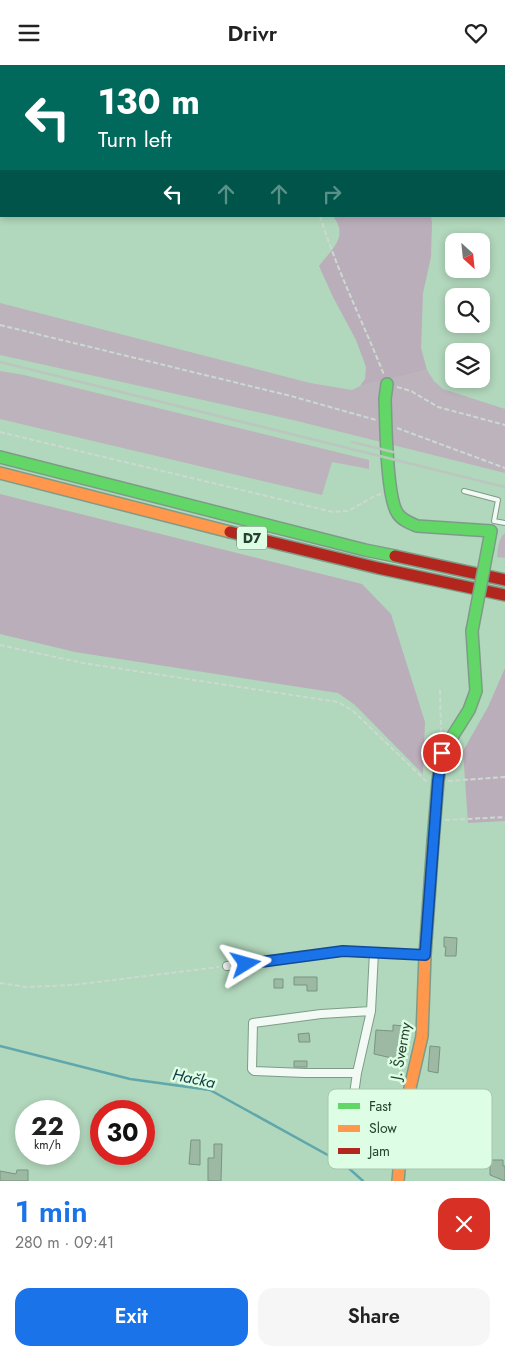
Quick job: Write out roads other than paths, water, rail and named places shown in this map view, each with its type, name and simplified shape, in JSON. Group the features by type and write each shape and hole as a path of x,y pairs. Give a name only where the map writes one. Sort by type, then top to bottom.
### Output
{"main road":[{"path":"388,384 384,399 390,491 397,513 406,521 417,526 492,526"},
{"name":"D7","path":"0,457 365,550 505,579"},
{"name":"D7","path":"0,473 290,548 452,585 505,595"},
{"name":"J. Švermy","path":"410,1089 422,1036 425,955 442,753 469,710 476,691 472,631 492,526"}],"street":[{"path":"227,967 343,951 425,955"},
{"path":"355,1089 371,1011 374,953"},
{"path":"357,1073 254,1071 252,1069 253,1023 321,1014 371,1011"}],"lane":[{"path":"464,491 498,500 492,526 505,523"}],"waterway":[{"name":"Hačka","path":"0,1046 130,1079 210,1090 328,1155"},
{"name":"Hačka","path":"350,1169 363,1181"}],"railway":[{"path":"0,362 505,487"},
{"path":"352,442 393,452"}]}
